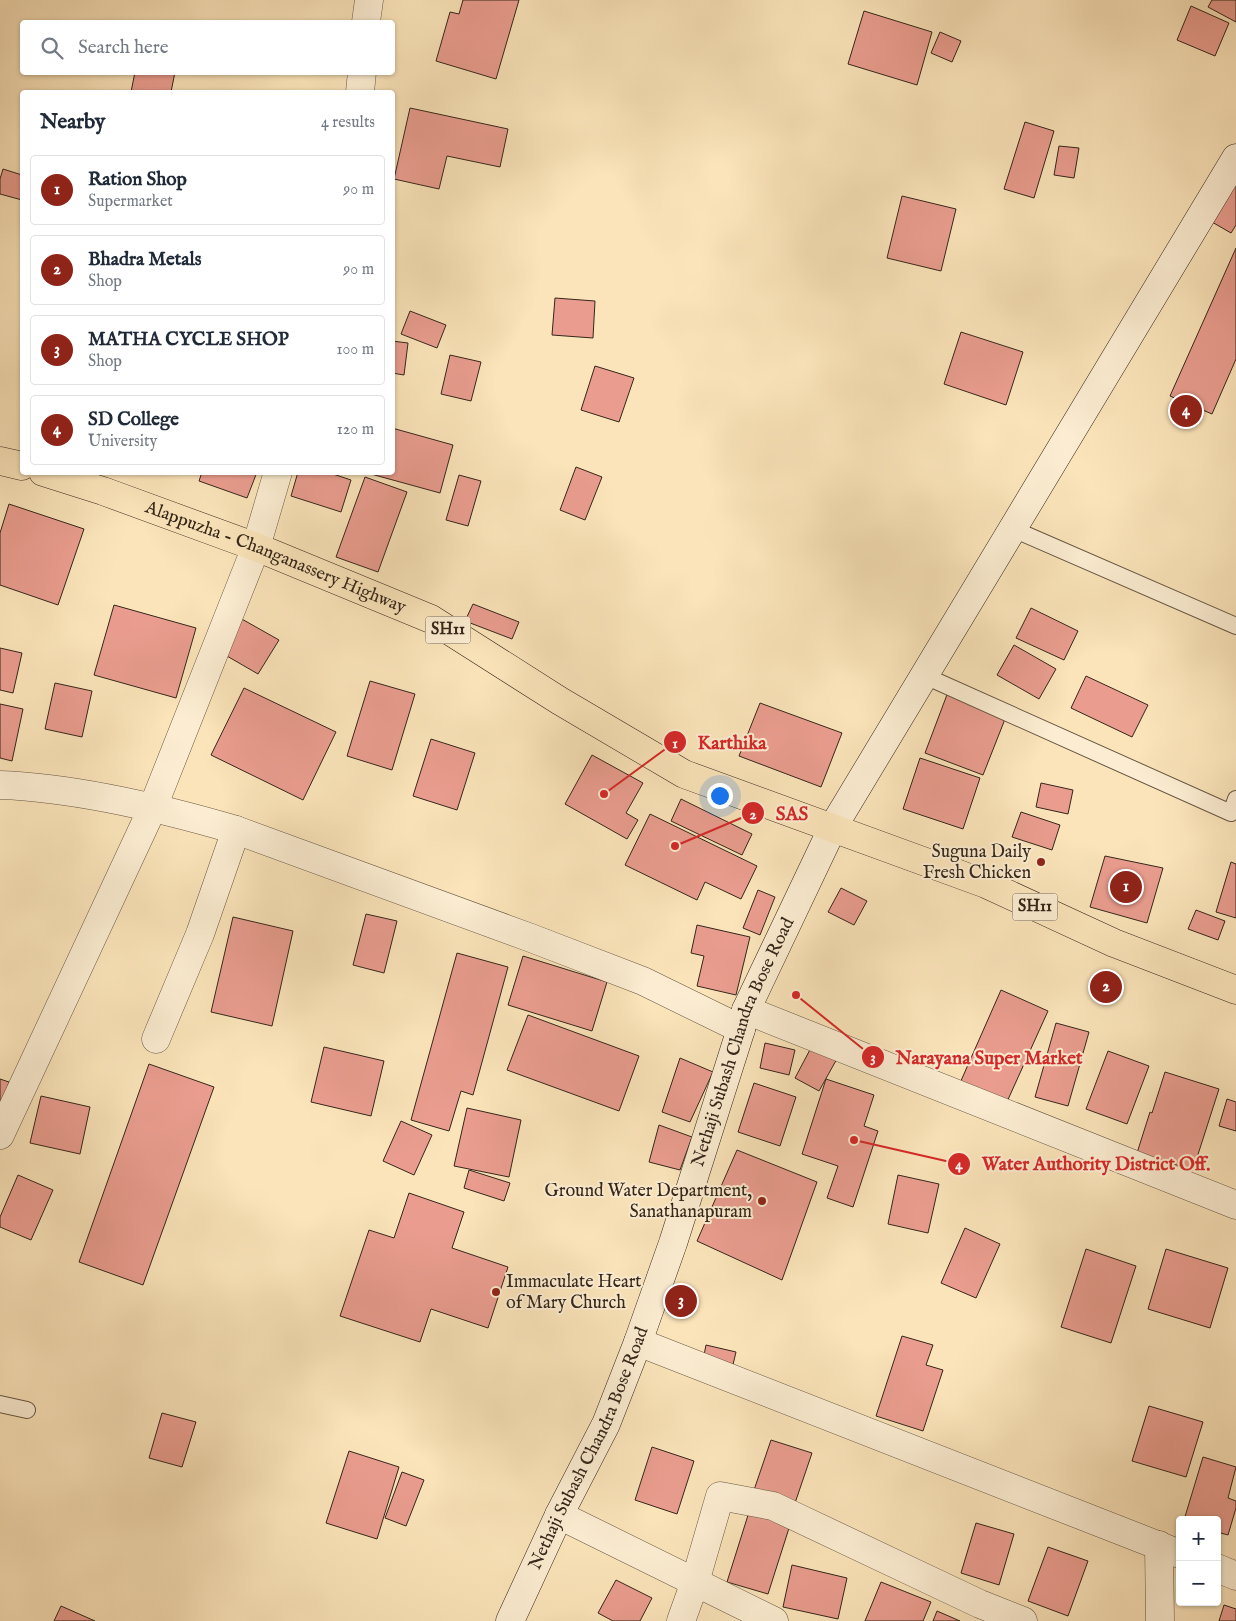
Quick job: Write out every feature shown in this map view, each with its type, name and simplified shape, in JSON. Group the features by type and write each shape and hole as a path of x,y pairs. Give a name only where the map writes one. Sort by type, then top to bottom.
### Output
{"main road":[{"path":"0,461 20,466"},
{"name":"Alappuzha - Changanassery Highway","path":"52,475 103,491 256,547 431,619 560,701 684,774 986,884 1114,943 1236,990"}],"street":[{"path":"366,20 369,0"},
{"path":"360,90 362,75"},
{"name":"Nethaji Subash Chandra Bose Road","path":"510,1621 559,1515 606,1424 638,1342 673,1243 744,1019 833,827 1232,171"},
{"path":"0,1135 153,807 256,547 277,475"},
{"path":"0,785 36,786 153,807 236,830 531,938 1236,1205"},
{"path":"156,1039 200,934 236,830"},
{"path":"638,1342 1169,1550 1160,1621"},
{"path":"681,1621 695,1582 720,1496 772,1506 980,1604 1023,1621"},
{"path":"559,1515 774,1621"},
{"path":"1221,1570 1236,1576"}],"lane":[{"path":"1013,529 1236,626"},
{"path":"925,676 1231,813 1236,799"},
{"path":"0,1404 27,1410"}],"building":[{"path":"463,0 519,0 496,79 436,61 450,12 459,14"},
{"path":"1212,0 1236,0 1236,22 1208,7"},
{"path":"1191,6 1229,23 1215,56 1177,40"},
{"path":"864,11 932,32 917,85 848,64"},
{"path":"940,32 961,41 952,62 931,53"},
{"path":"134,75 174,75 171,90 131,90"},
{"path":"410,108 508,129 500,167 447,156 439,189 395,179"},
{"path":"1025,122 1054,131 1034,198 1004,189"},
{"path":"1059,146 1079,148 1074,178 1054,175"},
{"path":"3,169 20,174 20,199 0,194 0,179"},
{"path":"1236,180 1236,225 1231,233 1212,222"},
{"path":"902,196 956,209 941,271 887,258"},
{"path":"1236,248 1236,359 1212,414 1170,396"},
{"path":"555,298 595,301 593,338 552,335"},
{"path":"410,311 446,325 437,348 401,334"},
{"path":"961,332 1023,352 1006,405 944,384"},
{"path":"395,341 408,343 404,375 395,374"},
{"path":"450,355 481,362 471,401 441,394"},
{"path":"595,366 634,378 619,422 581,410"},
{"path":"395,429 453,445 440,493 375,475 395,475"},
{"path":"576,467 602,477 585,520 560,510"},
{"path":"201,475 256,475 247,498 199,481"},
{"path":"297,475 336,475 351,480 341,512 291,496"},
{"path":"459,475 481,481 468,526 446,520"},
{"path":"365,477 407,492 378,572 336,557"},
{"path":"9,504 84,529 58,605 0,585 0,533"},
{"path":"473,604 519,622 512,639 465,621"},
{"path":"114,605 196,628 176,698 94,675"},
{"path":"1031,608 1078,631 1064,660 1016,638"},
{"path":"240,618 279,640 258,674 220,652"},
{"path":"1014,645 1056,669 1039,699 997,675"},
{"path":"0,648 22,653 13,693 0,690"},
{"path":"1086,676 1148,705 1132,737 1071,708"},
{"path":"370,681 415,694 392,770 347,756"},
{"path":"55,683 92,691 82,737 45,729"},
{"path":"244,688 336,732 303,800 211,755"},
{"path":"948,692 1007,714 983,775 925,753"},
{"path":"760,703 842,733 821,787 739,756"},
{"path":"0,704 23,709 12,761 0,758"},
{"path":"431,739 475,753 457,810 413,796"},
{"path":"592,755 643,783 626,813 638,820 627,839 565,804"},
{"path":"920,758 980,778 963,829 903,809"},
{"path":"1041,783 1073,790 1068,814 1036,807"},
{"path":"681,799 752,834 742,855 671,821"},
{"path":"1021,812 1060,825 1052,850 1012,837"},
{"path":"650,814 757,866 741,899 705,882 697,900 625,865"},
{"path":"1105,856 1163,868 1147,923 1090,907"},
{"path":"1231,862 1236,864 1236,918 1216,912"},
{"path":"841,888 867,901 854,925 828,912"},
{"path":"758,890 775,897 760,935 743,928"},
{"path":"1196,910 1225,921 1218,940 1188,929"},
{"path":"366,914 397,921 384,973 353,965"},
{"path":"233,917 293,931 272,1026 211,1012"},
{"path":"697,925 750,937 736,995 697,986 704,956 691,953"},
{"path":"457,953 508,967 473,1095 461,1091 449,1131 411,1120"},
{"path":"523,956 607,982 592,1031 508,1005"},
{"path":"1001,990 1048,1011 1006,1104 960,1083"},
{"path":"528,1015 639,1056 619,1111 507,1070"},
{"path":"1056,1023 1089,1032 1068,1106 1035,1097"},
{"path":"765,1043 795,1050 789,1075 760,1068"},
{"path":"813,1044 838,1057 819,1091 795,1078"},
{"path":"324,1047 384,1061 371,1116 311,1102"},
{"path":"1108,1051 1149,1066 1127,1124 1086,1109"},
{"path":"680,1058 713,1072 690,1122 662,1112"},
{"path":"149,1064 214,1087 143,1285 79,1262"},
{"path":"1165,1072 1219,1089 1193,1170 1137,1153"},
{"path":"0,1079 9,1082 0,1110"},
{"path":"826,1079 874,1095 864,1126 878,1131 853,1207 827,1198 838,1166 802,1154"},
{"path":"754,1083 796,1097 780,1146 738,1132"},
{"path":"41,1096 90,1107 80,1154 30,1143"},
{"path":"1227,1099 1236,1102 1236,1131 1219,1126"},
{"path":"467,1108 521,1120 509,1177 454,1166"},
{"path":"401,1121 432,1135 414,1175 383,1161"},
{"path":"659,1125 692,1137 680,1170 649,1162"},
{"name":"Ground Water Department, Sanathanapuram","path":"737,1150 817,1182 782,1280 697,1241"},
{"path":"469,1170 510,1183 504,1201 464,1188"},
{"path":"18,1175 53,1190 31,1240 0,1227 0,1217"},
{"path":"898,1175 939,1184 928,1233 888,1224"},
{"path":"409,1193 464,1212 452,1248 508,1267 488,1328 431,1309 420,1342 340,1316 369,1230 394,1238"},
{"path":"965,1228 1000,1244 976,1298 941,1283"},
{"path":"1086,1249 1136,1266 1111,1343 1061,1327"},
{"path":"1166,1249 1228,1268 1210,1328 1148,1309"},
{"path":"902,1336 933,1345 926,1365 943,1370 923,1431 876,1416"},
{"path":"706,1345 736,1352 731,1373 702,1365"},
{"path":"1149,1406 1203,1422 1186,1477 1132,1461"},
{"path":"162,1413 196,1422 182,1467 149,1458"},
{"path":"771,1440 812,1453 794,1506 753,1493"},
{"path":"652,1447 694,1461 677,1514 635,1500"},
{"path":"349,1451 399,1467 377,1539 326,1523"},
{"path":"1203,1457 1236,1467 1228,1498 1236,1501 1236,1508 1228,1535 1221,1533 1221,1516 1185,1516"},
{"path":"402,1472 424,1480 406,1526 385,1518"},
{"path":"749,1512 790,1525 768,1594 727,1582"},
{"path":"976,1523 1014,1534 999,1585 961,1573"},
{"path":"1048,1547 1088,1561 1068,1616 1028,1601"},
{"path":"792,1565 847,1578 838,1619 783,1607"},
{"path":"616,1580 652,1598 640,1621 613,1621 598,1613"},
{"path":"881,1582 931,1602 923,1621 865,1621"},
{"path":"1224,1605 1236,1609 1236,1621 1219,1621"},
{"path":"61,1606 95,1621 54,1621"},
{"path":"937,1611 960,1621 933,1621"}],"place":[{"name":"SD College","path":"1186,411"},
{"name":"Karthika","path":"604,794"},
{"name":"SAS","path":"675,846"},
{"name":"Suguna Daily Fresh Chicken","path":"1041,862"},
{"name":"Ration Shop","path":"1126,887"},
{"name":"Bhadra Metals","path":"1106,987"},
{"name":"Narayana Super Market","path":"796,995"},
{"name":"Water Authority District Off.","path":"854,1140"},
{"name":"Ground Water Department, Sanathanapuram","path":"762,1201"},
{"name":"Immaculate Heart of Mary Church","path":"496,1292"},
{"name":"MATHA CYCLE SHOP","path":"681,1301"}]}
